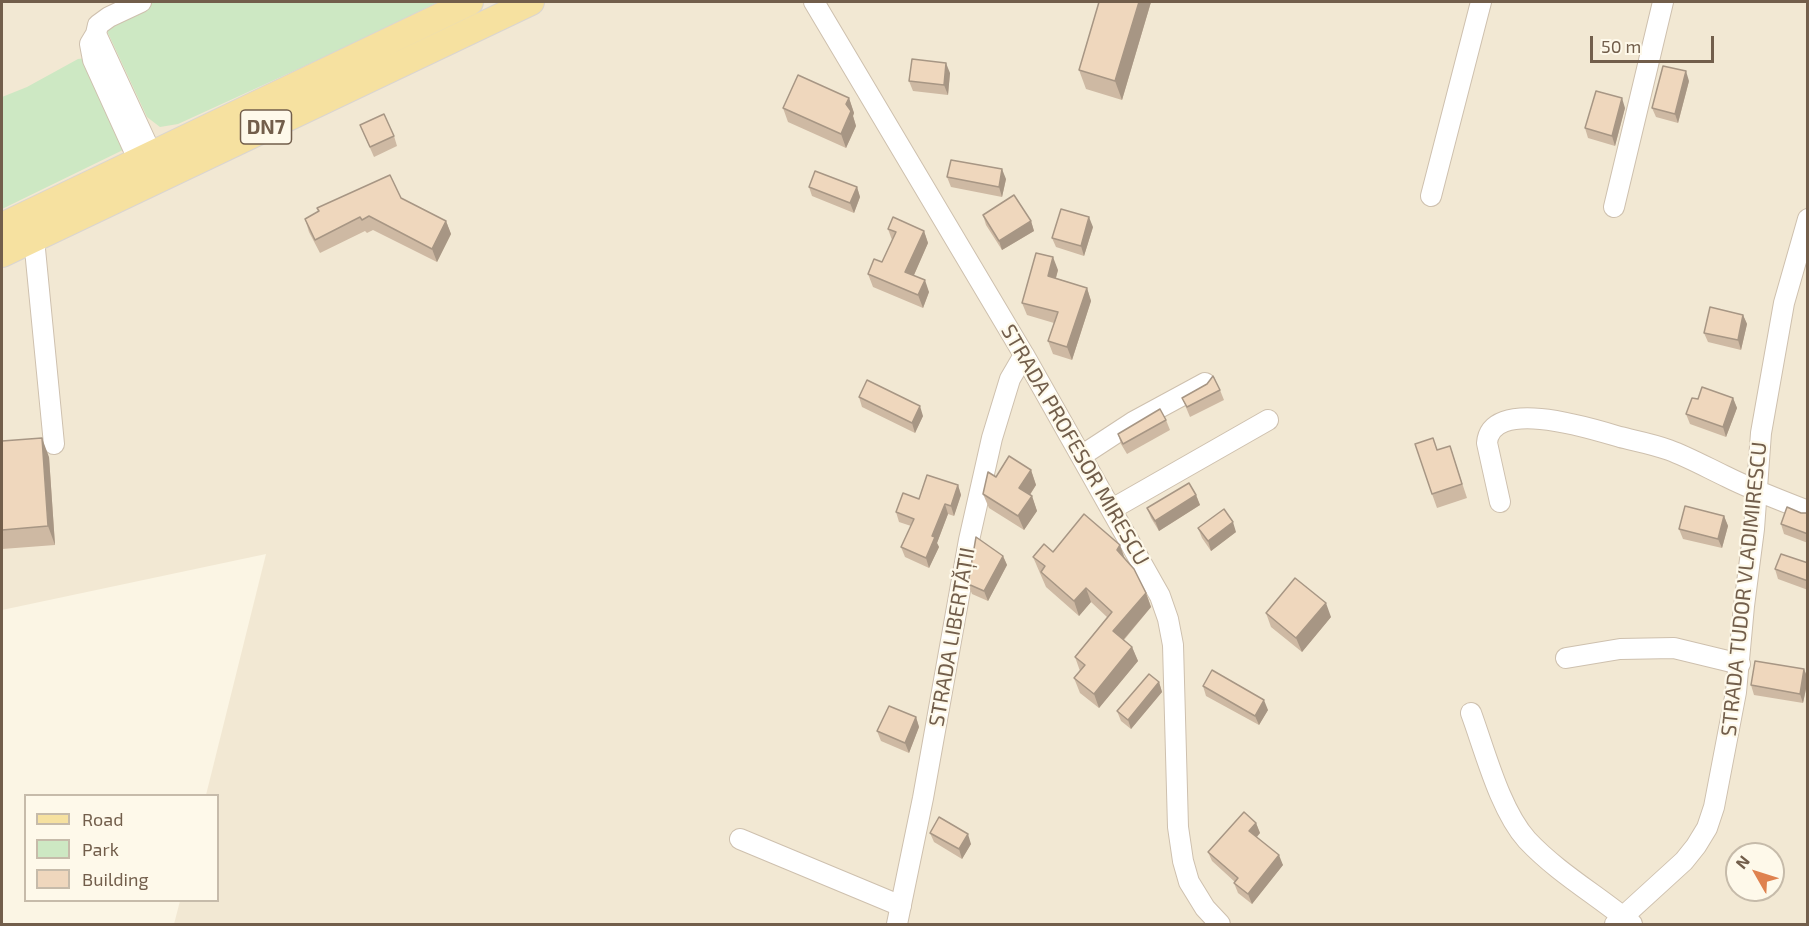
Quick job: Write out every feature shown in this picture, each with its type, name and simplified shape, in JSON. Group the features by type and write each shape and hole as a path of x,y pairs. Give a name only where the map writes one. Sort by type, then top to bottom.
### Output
{"main road":[{"name":"DN7","path":"2,226 144,156 471,2"},
{"name":"DN7","path":"2,254 531,2"}],"street":[{"path":"141,2 101,22 96,34 144,156"},
{"name":"STRADA PROFESOR MIRESCU","path":"814,2 1024,355 1161,596 1173,645 1178,827 1183,861 1189,882 1205,908 1220,924"},
{"path":"1431,196 1481,2"},
{"path":"1614,207 1664,2"},
{"name":"STRADA TUDOR VLADIMIRESCU","path":"1624,922 1696,846 1707,828 1714,807 1740,664 1758,492 1761,433 1784,303 1808,219"},
{"path":"34,238 54,444"},
{"name":"STRADA LIBERTĂȚII","path":"899,915 924,798 969,540 992,438 1007,387 1024,355"},
{"path":"1081,456 1133,422 1205,382"},
{"path":"1500,502 1487,443 1488,435 1491,429 1498,424 1522,418 1558,422 1669,450 1758,492 1808,511"},
{"path":"1112,509 1268,420"},
{"path":"1566,658 1620,649 1674,648 1740,664"},
{"path":"1471,713 1503,800 1526,838 1557,868 1624,922"},
{"path":"740,839 899,915"}],"shaded area":[{"path":"2,2 1807,2 1807,924 174,924 180,902 219,902 219,794 206,794 266,554 2,610"}],"green space":[{"path":"147,2 438,2 353,44 178,124 160,127 147,117 107,31 108,24"},
{"path":"86,58 125,149 2,209 2,97 27,87 78,59"}],"building":[{"path":"1099,2 1139,2 1115,81 1079,70"},
{"path":"912,59 946,63 944,85 909,81"},
{"path":"1663,66 1686,71 1675,114 1652,108"},
{"path":"798,75 849,98 846,104 851,111 841,134 783,108"},
{"path":"1596,91 1622,98 1612,136 1585,128"},
{"path":"384,114 394,136 370,147 360,125"},
{"path":"951,160 1002,169 999,187 947,177"},
{"path":"815,171 857,187 850,203 809,187"},
{"path":"390,175 401,198 446,221 432,249 369,216 362,220 360,217 315,240 305,219 319,211 317,208"},
{"path":"1014,195 1031,221 999,241 983,215"},
{"path":"1061,209 1089,217 1081,246 1052,238"},
{"path":"893,217 924,231 905,272 925,280 918,295 868,274 874,259 882,262 896,232 888,229"},
{"path":"1036,253 1053,257 1048,276 1087,288 1067,347 1048,341 1058,312 1022,303"},
{"path":"1710,307 1743,315 1738,340 1704,333"},
{"path":"1213,376 1220,390 1187,407 1182,398 1207,384"},
{"path":"867,380 920,406 912,423 859,397"},
{"path":"1702,387 1733,398 1723,427 1686,414 1692,398 1698,399"},
{"path":"1160,409 1166,420 1123,444 1118,434"},
{"path":"42,438 48,526 2,530 2,441"},
{"path":"1433,438 1437,450 1450,446 1462,484 1432,494 1415,444"},
{"path":"1009,456 1031,470 1019,488 1032,496 1018,516 983,494 988,472 996,477"},
{"path":"927,475 958,485 951,506 945,504 926,558 901,547 914,519 896,512 903,493 919,499"},
{"path":"1189,483 1196,495 1155,521 1147,508"},
{"path":"1685,506 1724,516 1718,539 1679,529"},
{"path":"1787,507 1801,513 1808,513 1808,534 1781,524"},
{"path":"1224,509 1233,522 1208,541 1198,528"},
{"path":"1084,514 1120,545 1117,550 1134,569 1146,593 1113,631 1132,647 1094,694 1074,678 1085,665 1075,657 1112,612 1086,588 1074,601 1041,572 1045,566 1033,557 1044,544 1053,552"},
{"path":"976,537 1003,556 984,591 968,584"},
{"path":"1781,554 1808,563 1808,581 1775,569"},
{"path":"1295,578 1326,603 1296,638 1266,613"},
{"path":"1755,661 1804,669 1800,694 1751,685"},
{"path":"1212,670 1264,700 1255,716 1203,686"},
{"path":"1149,674 1159,682 1128,720 1117,711"},
{"path":"889,706 916,717 905,743 877,731"},
{"path":"1244,812 1256,823 1249,831 1279,855 1248,894 1234,883 1238,878 1208,852"},
{"path":"939,817 968,834 959,849 930,833"}]}
